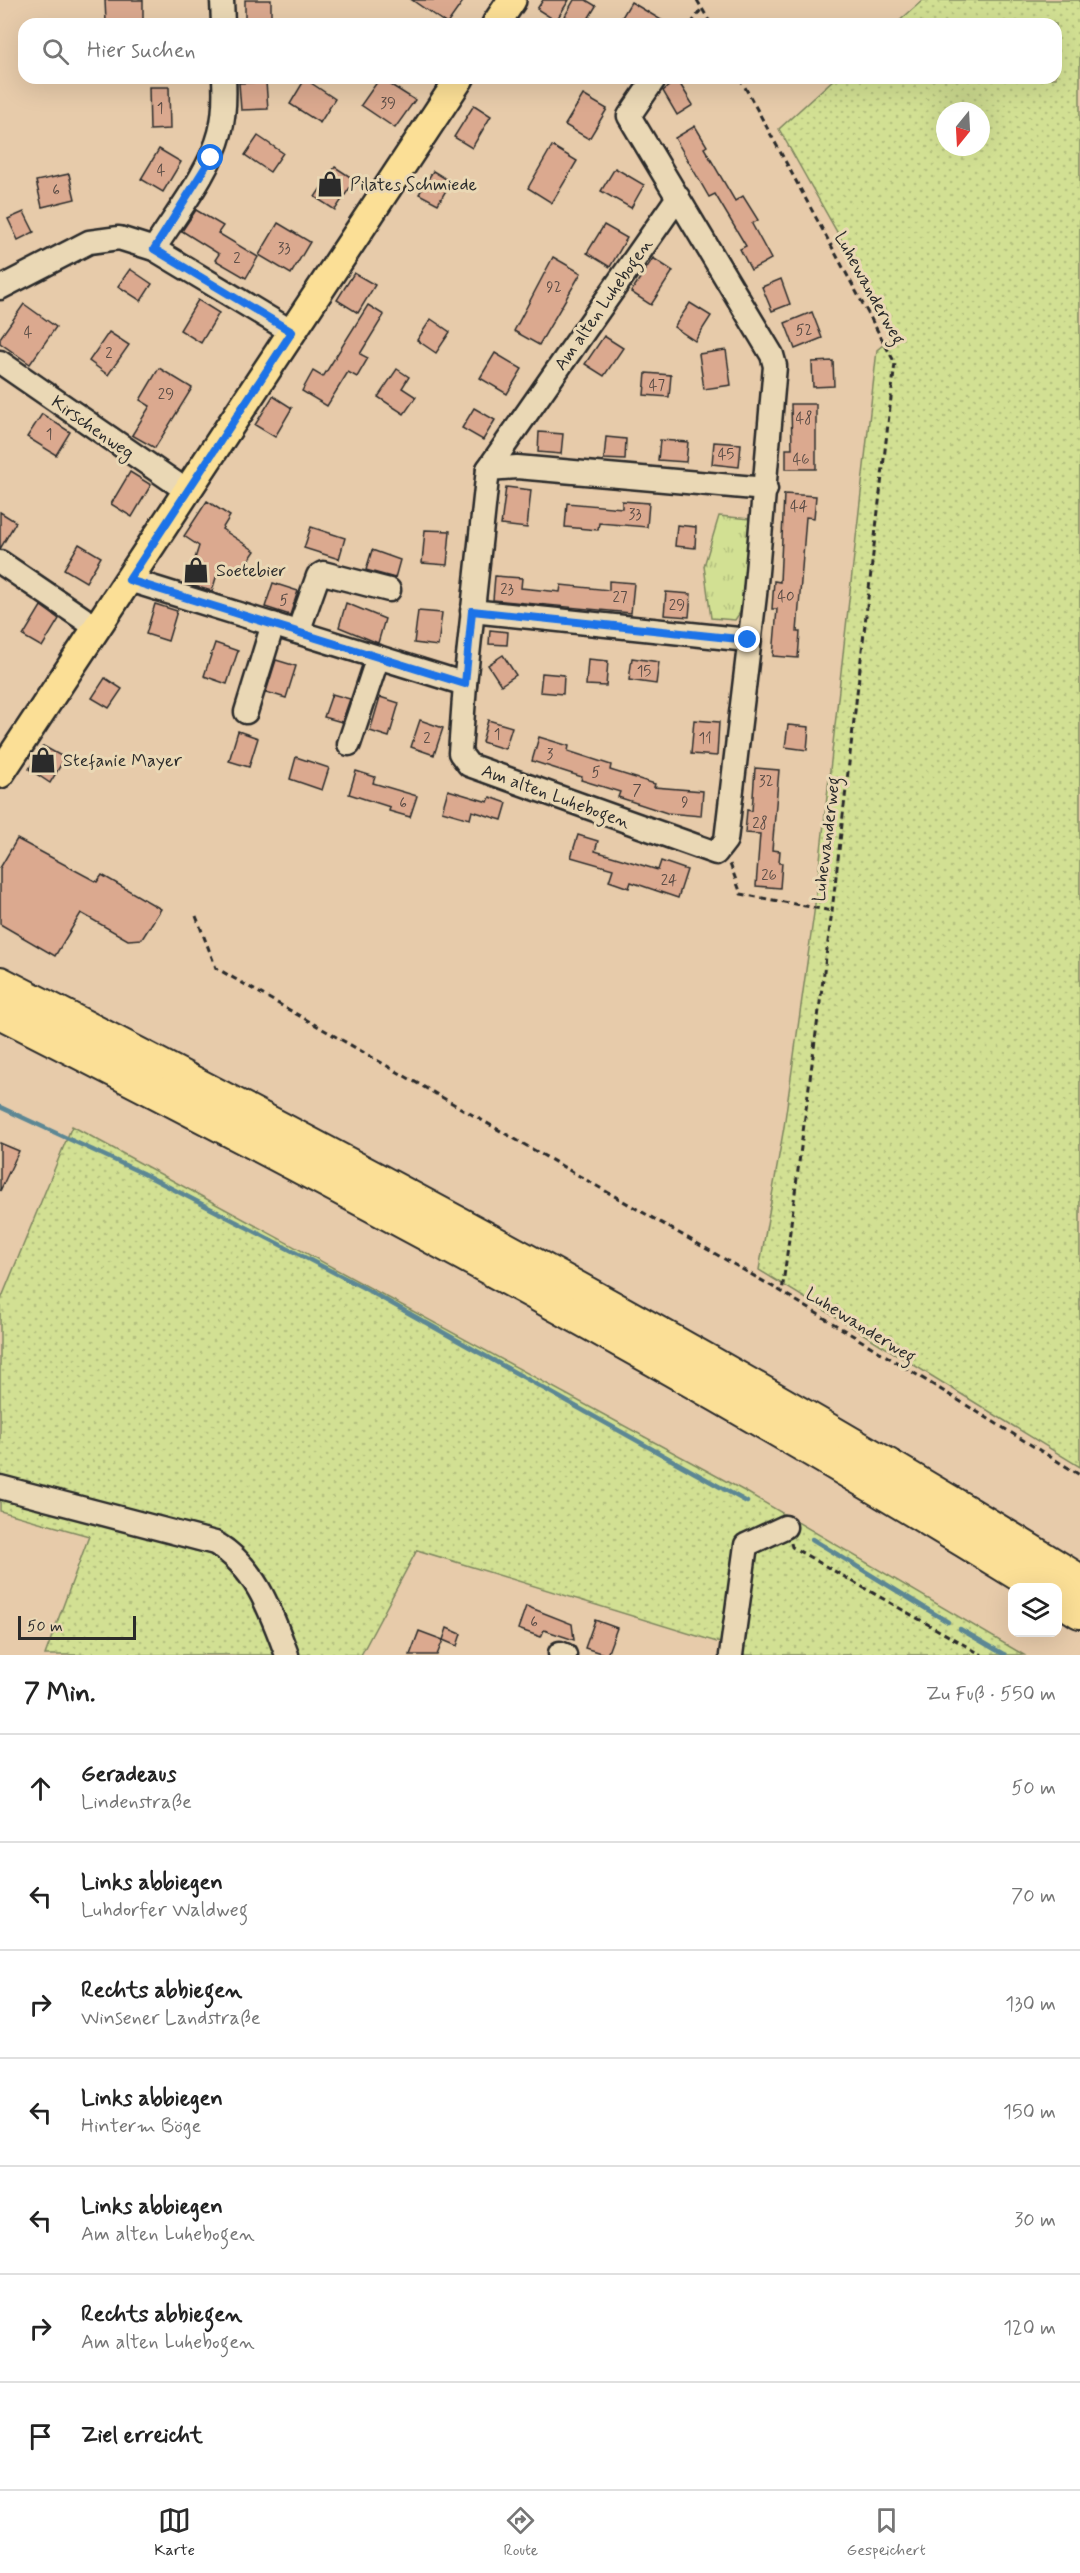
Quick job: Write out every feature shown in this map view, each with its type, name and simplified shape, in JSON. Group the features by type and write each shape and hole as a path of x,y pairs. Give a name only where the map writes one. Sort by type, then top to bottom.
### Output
{"highway":[{"path":"0,983 358,1168 582,1291 809,1420 1080,1581"},
{"path":"0,1012 335,1185 504,1277 801,1444 1034,1583"},
{"path":"1062,1601 1080,1612"}],"main road":[{"path":"500,18 512,0"},
{"path":"0,774 456,84"}],"street":[{"path":"222,0 223,18"},
{"path":"154,249 211,158 220,134 225,108 224,84"},
{"path":"651,84 629,116 772,355 775,366 766,489 726,840 721,847"},
{"name":"Am alten Luhebogen","path":"678,197 488,469 472,611 460,753 469,765 716,853 721,847"},
{"path":"0,288 90,242 119,238 154,249 292,332"},
{"name":"Kirschenweg","path":"0,362 187,491"},
{"path":"488,469 518,467 766,489"},
{"path":"0,562 97,628"},
{"path":"298,632 318,576 323,573 389,590"},
{"path":"129,580 465,684"},
{"path":"472,611 748,640"},
{"path":"246,712 273,624"},
{"path":"349,744 378,657"},
{"path":"0,1487 215,1543 224,1548 233,1554 252,1575 287,1655"},
{"path":"731,1655 746,1545 785,1527"}],"path":[{"path":"697,0 708,18"},
{"path":"695,18 702,8"},
{"name":"Luhewanderweg","path":"743,84 895,363 832,911 782,1292 1080,1475"},
{"path":"721,847 729,859 741,894 832,911"},
{"path":"196,916 216,968 782,1292"},
{"path":"785,1527 792,1547 982,1655"}],"green space":[{"path":"923,0 1080,0 1080,1467 759,1270 784,1127 814,913 877,350 895,335 779,129 828,84 1062,84 1062,18 903,18"},
{"path":"719,516 750,519 741,611 735,620 711,618 704,566"},
{"path":"72,1126 748,1493 1024,1655 742,1655 743,1650 417,1550 361,1655 45,1655 89,1536 0,1511 0,1302"}],"building":[{"path":"105,0 143,0 143,18 106,18"},
{"path":"245,0 271,0 271,18 245,18"},
{"path":"412,0 464,0 451,18 438,18"},
{"path":"543,0 569,0 558,18 551,18 537,9"},
{"path":"574,0 586,0 596,6 589,18 565,16"},
{"path":"631,2 658,18 622,18"},
{"path":"239,84 266,84 268,109 241,110"},
{"path":"302,84 312,84 335,99 320,123 290,104"},
{"path":"376,84 390,84 415,100 395,128 361,105"},
{"path":"671,84 680,84 693,105 677,115 663,91"},
{"path":"149,87 169,87 170,129 150,130"},
{"path":"583,95 607,109 589,139 565,125"},
{"path":"474,105 491,116 472,148 454,137"},
{"path":"695,126 707,146 704,148 735,201 743,196 758,220 752,224 771,259 751,270 740,249 746,246 715,194 709,197 675,138"},
{"path":"258,136 283,153 270,172 245,155"},
{"path":"552,146 577,161 552,203 528,188"},
{"path":"159,149 181,162 163,192 141,179"},
{"path":"335,167 355,180 335,210 315,197"},
{"path":"615,168 644,185 631,208 601,191"},
{"path":"433,171 451,182 438,204 419,194"},
{"path":"69,174 75,199 42,207 36,181"},
{"path":"196,210 223,226 218,233 258,257 246,278 215,260 219,254 182,231"},
{"path":"24,212 34,232 18,240 8,219"},
{"path":"278,223 310,242 291,274 259,255"},
{"path":"604,225 627,238 610,267 587,253"},
{"path":"553,257 581,273 539,345 514,331"},
{"path":"653,258 673,271 651,305 631,292"},
{"path":"130,269 152,284 141,301 118,286"},
{"path":"354,273 375,285 358,313 337,300"},
{"path":"781,279 790,304 772,311 762,287"},
{"path":"198,300 219,313 201,343 180,330"},
{"path":"690,303 711,316 695,341 674,327"},
{"path":"24,304 56,327 30,364 0,343 0,338"},
{"path":"368,305 384,315 360,354 368,358 357,377 348,372 327,406 302,391 313,371 323,377"},
{"path":"812,312 822,338 795,349 785,323"},
{"path":"431,319 450,332 436,353 417,340"},
{"path":"109,332 129,345 108,375 89,361"},
{"path":"604,336 623,348 604,376 585,364"},
{"path":"726,350 731,385 704,389 699,354"},
{"path":"495,353 522,369 507,394 480,378"},
{"path":"833,361 834,386 813,387 812,362"},
{"path":"159,368 192,388 155,448 132,435 150,406 140,400"},
{"path":"397,369 409,377 402,388 416,397 404,414 378,397"},
{"path":"646,373 671,375 669,397 644,395"},
{"path":"273,396 292,408 275,437 255,425"},
{"path":"791,404 816,404 816,469 786,469 786,449 792,449"},
{"path":"474,408 495,420 483,440 462,428"},
{"path":"42,414 70,432 56,455 27,437"},
{"path":"539,432 563,434 561,454 538,452"},
{"path":"606,437 626,439 625,460 604,459"},
{"path":"660,440 688,442 686,462 658,460"},
{"path":"714,442 741,444 739,467 712,464"},
{"path":"130,472 151,485 132,517 111,504"},
{"path":"506,487 531,490 527,528 501,525"},
{"path":"784,494 816,496 814,518 806,517 797,632 800,632 798,658 773,656 777,609 772,609 774,581 780,582"},
{"path":"207,501 230,516 222,529 255,551 240,573 221,561 212,591 187,584 199,546 184,536"},
{"path":"622,501 649,503 647,527 599,523 598,530 565,527 567,503 622,508"},
{"path":"0,512 16,522 0,549"},
{"path":"677,525 696,527 695,548 675,546"},
{"path":"311,527 345,538 339,559 304,548"},
{"path":"425,530 450,531 447,565 422,563"},
{"path":"79,544 101,557 86,582 64,569"},
{"path":"372,550 400,560 395,578 366,570"},
{"path":"495,576 522,578 521,588 560,592 561,585 609,590 609,581 634,583 631,613 493,600"},
{"path":"273,583 298,591 290,615 265,607"},
{"path":"666,592 691,594 689,617 664,615"},
{"path":"346,603 385,619 378,643 339,627"},
{"path":"155,604 177,611 168,641 146,634"},
{"path":"41,606 59,619 42,647 23,636"},
{"path":"418,611 442,613 438,646 414,643"},
{"path":"490,630 508,632 507,645 489,644"},
{"path":"215,643 238,651 227,684 204,676"},
{"path":"503,655 516,675 501,685 488,665"},
{"path":"632,658 659,662 656,684 629,680"},
{"path":"588,659 608,661 606,686 586,685"},
{"path":"276,660 296,666 286,698 266,692"},
{"path":"542,673 564,675 563,694 540,692"},
{"path":"105,678 122,689 109,708 92,698"},
{"path":"332,694 350,699 342,722 324,717"},
{"path":"380,697 399,703 389,737 370,731"},
{"path":"420,720 443,728 434,755 411,747"},
{"path":"488,720 512,727 505,749 482,742"},
{"path":"694,720 719,722 717,756 691,754"},
{"path":"788,725 809,727 807,750 785,747"},
{"path":"238,731 258,738 249,767 229,761"},
{"path":"539,737 569,746 568,751 611,765 610,770 655,784 654,787 703,791 701,816 667,813 618,797 620,792 581,780 582,777 532,761"},
{"path":"43,746 65,758 50,783 29,769"},
{"path":"296,757 329,768 322,790 290,779"},
{"path":"755,768 779,770 772,850 780,851 779,863 782,863 780,888 756,886 760,834 745,833 747,810 752,811"},
{"path":"356,771 375,777 373,783 417,796 410,817 389,811 390,807 349,794"},
{"path":"448,790 488,802 490,797 507,803 502,820 472,811 470,819 442,811"},
{"path":"578,835 598,841 595,851 658,870 661,861 687,870 678,898 631,882 629,888 609,881 613,869 571,857"},
{"path":"17,839 97,882 102,875 161,909 142,939 128,940 81,913 55,956 0,924 0,868"},
{"path":"0,1143 19,1151 0,1191"},
{"path":"526,1606 572,1624 574,1640 544,1630 541,1637 518,1629"},
{"path":"595,1620 617,1628 607,1655 585,1648"},
{"path":"447,1628 461,1634 457,1646 443,1640"},
{"path":"419,1631 443,1640 437,1655 410,1655"}],"waterway":[{"path":"0,1107 142,1173 362,1287 747,1502"},
{"path":"812,1539 948,1622"},
{"path":"960,1629 1005,1655"}],"place":[{"name":"Pilates Schmiede","path":"330,184"},
{"name":"Soetebier","path":"196,570"},
{"name":"Stefanie Mayer","path":"43,760"}],"route":[{"path":"211,158 154,249 292,332 129,580 465,684 472,611 748,640"}]}
